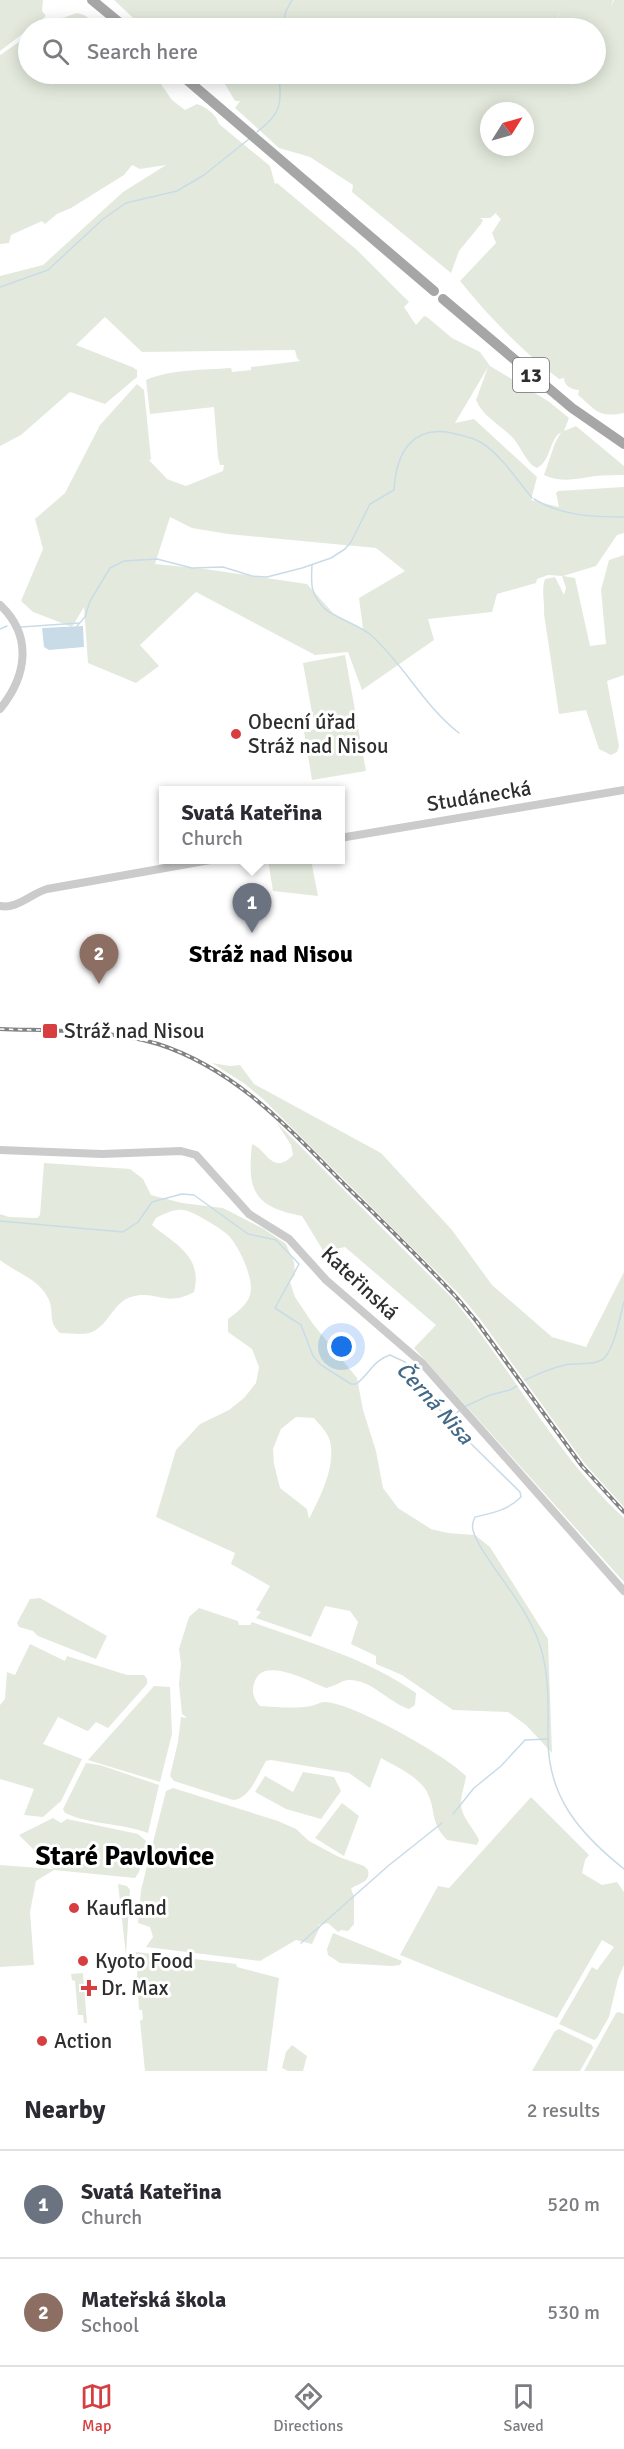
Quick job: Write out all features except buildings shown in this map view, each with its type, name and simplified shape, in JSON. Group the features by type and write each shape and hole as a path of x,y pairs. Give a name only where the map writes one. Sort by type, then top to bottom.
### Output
{"main road":[{"path":"92,0 114,18"},
{"path":"191,84 434,291"},
{"name":"13","path":"443,299 572,408 624,444"}],"street":[{"path":"0,605 17,627 22,644 23,663 1,709"},
{"name":"Studánecká","path":"345,837 624,790"},
{"path":"0,906 13,906 30,895 47,889 188,864"},
{"name":"Kateřinská","path":"0,1150 102,1154 181,1150 200,1157 249,1214 289,1239 326,1280 422,1363 624,1591"}],"shaded area":[{"path":"0,0 43,0 42,11 46,16 43,18 18,18 18,37 0,51"},
{"path":"114,0 613,0 611,7 614,0 624,0 624,413 609,415 594,409 578,395 579,390 569,387 564,378 559,379 519,345 482,308 460,281 496,243 492,233 501,219 496,214 497,212 490,218 480,218 483,220 481,224 459,251 451,273 352,192 353,185 310,157 279,148 235,108 240,101 235,101 225,84 606,84 606,18 558,18 560,8 557,18 133,18"},
{"path":"77,13 89,18 62,18"},
{"path":"18,43 18,84 161,84 172,100 185,110 197,104 207,109 216,117 219,124 270,166 275,184 277,183 357,250 409,302 404,307 416,325 424,316 427,317 452,338 480,352 490,366 548,401 569,418 564,431 576,426 624,466 624,475 570,480 544,475 561,432 554,440 542,465 537,468 533,466 513,438 488,416 476,400 488,367 455,423 474,419 537,477 531,500 559,507 556,493 558,491 624,487 624,533 617,535 596,566 563,576 575,578 590,646 606,644 601,590 609,560 624,555 624,675 607,681 619,746 617,752 611,755 599,749 586,710 559,714 544,614 543,592 545,579 555,577 564,595 566,588 562,576 548,575 537,579 536,583 497,594 492,612 428,619 434,640 362,690 348,652 315,655 196,592 140,645 159,666 136,683 88,663 84,607 72,627 33,612 21,601 43,549 35,519 65,493 100,425 137,384 144,390 151,459 149,460 167,479 186,486 223,471 224,465 220,465 218,457 214,407 150,414 146,380 177,372 231,368 232,372 251,370 251,367 300,361 295,350 142,352 105,317 76,345 132,367 137,370 137,377 105,404 70,392 21,435 0,446 0,276 43,265 123,192 166,165 140,169 132,165 124,175 71,208 57,214 45,224 42,221 11,235 9,243 0,244 0,55","holes":["170,517 192,528 228,534 376,548 405,571 359,598 363,629 333,613 307,584 155,564"]},
{"path":"345,655 366,771 312,780 304,732 315,729 303,663"},
{"path":"269,864 312,864 318,896 273,891"},
{"path":"212,1063 240,1065 254,1084 381,1153 452,1230 492,1285 552,1337 586,1347 624,1272 624,1507 585,1464 480,1319 460,1295 264,1100 245,1084"},
{"path":"277,1123 454,1300 577,1468 624,1518 624,1582 414,1348 436,1325 345,1247 324,1252 302,1216 273,1208 257,1194 251,1174 252,1144 275,1162 286,1161 293,1155 291,1145"},
{"path":"44,1163 130,1169 143,1179 151,1195 182,1203 223,1208 264,1229 286,1244 294,1262 295,1275 290,1282 295,1297 313,1324 357,1378 383,1488 398,1508 431,1529 475,1535 490,1547 548,1639 552,1753 526,1725 508,1712 453,1710 402,1675 376,1664 376,1656 351,1644 358,1622 350,1611 325,1606 311,1637 256,1618 261,1612 256,1610 270,1586 231,1564 235,1553 156,1517 176,1450 200,1424 229,1410 244,1398 256,1383 259,1367 252,1349 228,1332 228,1319 244,1305 250,1295 250,1281 245,1264 232,1240 220,1229 187,1211 169,1212 156,1218 152,1225 178,1245 191,1260 195,1269 194,1292 168,1299 147,1295 131,1297 119,1304 106,1321 95,1330 86,1334 60,1333 52,1320 50,1303 44,1291 33,1281 0,1260 0,1214 9,1217 37,1218 40,1215","holes":["296,1417 314,1418 329,1438 331,1461 326,1482 309,1519 307,1509 280,1488 273,1449 281,1429"]},
{"path":"40,1598 107,1636 96,1659 19,1627 17,1623 30,1599"},
{"path":"199,1608 238,1621 239,1625 250,1625 252,1622 337,1652 378,1670 416,1693 415,1705 409,1709 394,1702 373,1687 357,1681 346,1680 326,1688 277,1671 260,1674 255,1681 253,1691 260,1706 286,1708 311,1706 322,1702 354,1710 398,1731 456,1767 466,1776 461,1805 464,1816 479,1840 477,1845 447,1840 435,1822 430,1799 423,1786 407,1772 381,1758 370,1788 349,1773 271,1760 266,1761 249,1791 239,1799 233,1800 174,1781 170,1776 181,1717 187,1718 182,1714 179,1649 189,1617"},
{"path":"30,1644 65,1661 67,1656 127,1675 144,1675 147,1679 147,1684 108,1728 96,1722 88,1731 58,1717 43,1744 82,1759 61,1801 43,1817 24,1815 34,1789 0,1779 0,1705 5,1699 7,1672 15,1675"},
{"path":"154,1686 170,1687 172,1734 160,1782 88,1760"},
{"path":"86,1763 100,1765 159,1785 148,1833 85,1820 65,1813 63,1809"},
{"path":"303,1772 334,1777 341,1791 321,1819 286,1809 255,1792 265,1776 293,1792"},
{"path":"173,1788 278,1821 296,1829 309,1841 339,1857 364,1866 368,1870 368,1878 351,1889 354,1896 354,1924 348,1931 338,1932 328,1923 318,1925 320,1927 312,1944 296,1940 260,1961 146,1947 153,1937 150,1927 138,1923 141,1890 166,1791"},
{"path":"531,1797 589,1855 585,1860 582,1873 602,1885 617,1882 624,1892 624,1965 618,1979 609,2017 594,2040 559,2024 592,1967 597,1970 614,1947 602,1940 557,2018 400,1955 438,1886 449,1888"},
{"path":"342,1803 359,1816 344,1856 315,1838"},
{"path":"53,1818 61,1823 67,1819 138,1834 146,1841 139,1872 135,1878 54,1870 36,1881 30,1912 34,1965 0,1967 0,1865 53,1869 19,1835"},
{"path":"118,1884 127,1886 130,1890 126,1955"},
{"path":"333,1933 402,1961 400,1965 392,1966 340,1963 328,1955 327,1949"},
{"path":"136,1952 236,1964 237,1967 279,1978 267,2071 145,2071 140,2021 143,2019 142,2010 139,2010"},
{"path":"83,1973 87,2023 84,2023 83,2015 78,2015 75,1981 72,1980 71,1974"},
{"path":"616,2013 624,2014 624,2071 584,2071"},
{"path":"559,2029 592,2045 593,2048 580,2071 532,2071 555,2031"},
{"path":"292,2045 307,2056 303,2071 288,2071 282,2068 286,2052"}],"water":[{"path":"83,626 84,647 49,650 44,647 42,628"}],"waterway":[{"path":"284,18 292,0"},
{"path":"257,132 276,113 280,100 280,84"},
{"path":"0,287 48,270 103,219 126,203 177,191 204,175 249,139"},
{"path":"77,626 85,617 90,601 110,568 124,561 157,559 192,568 223,567 252,576 267,577 331,558 351,542 370,504 394,490 395,476 403,453 418,437 428,433 456,434 482,443 503,461 532,498"},
{"path":"534,499 566,512 589,516 624,517"},
{"path":"312,565 312,588 324,608 372,636 395,660 435,711 459,733"},
{"path":"21,627 79,623"},
{"path":"0,629 7,626"},
{"name":"Černá Nisa","path":"0,1221 123,1232 138,1222 152,1202 182,1194 194,1195 248,1234 276,1240 299,1264 275,1308 301,1325 313,1356 321,1365 351,1384 356,1384 384,1357 390,1355 405,1362 448,1421 520,1492 521,1497 511,1505 475,1517 473,1530 481,1549 529,1620 542,1652 548,1688 549,1757 560,1795 580,1827 624,1869"},
{"path":"525,1380 560,1366 598,1362 606,1356 617,1330 624,1302"},
{"path":"466,1406 517,1386"},
{"path":"449,1420 459,1411"},
{"path":"453,1814 474,1788 501,1766 525,1740 548,1739"},
{"path":"301,1943 388,1866 442,1823"}],"railway":[{"path":"0,1029 80,1032 120,1036 158,1044 187,1055 213,1069 262,1104 306,1145 457,1298 582,1466 624,1512"}],"place":[{"name":"Obecní úřad Stráž nad Nisou","path":"236,734"},
{"name":"Svatá Kateřina","path":"252,933"},
{"name":"Mateřská škola","path":"99,984"},
{"name":"Stráž nad Nisou","path":"50,1031"},
{"name":"Kaufland","path":"74,1908"},
{"name":"Kyoto Food","path":"83,1961"},
{"name":"Dr. Max","path":"89,1988"},
{"name":"Action","path":"42,2041"}],"district":[{"name":"Stráž nad Nisou","path":"271,954"},
{"name":"Staré Pavlovice","path":"125,1856"}]}
